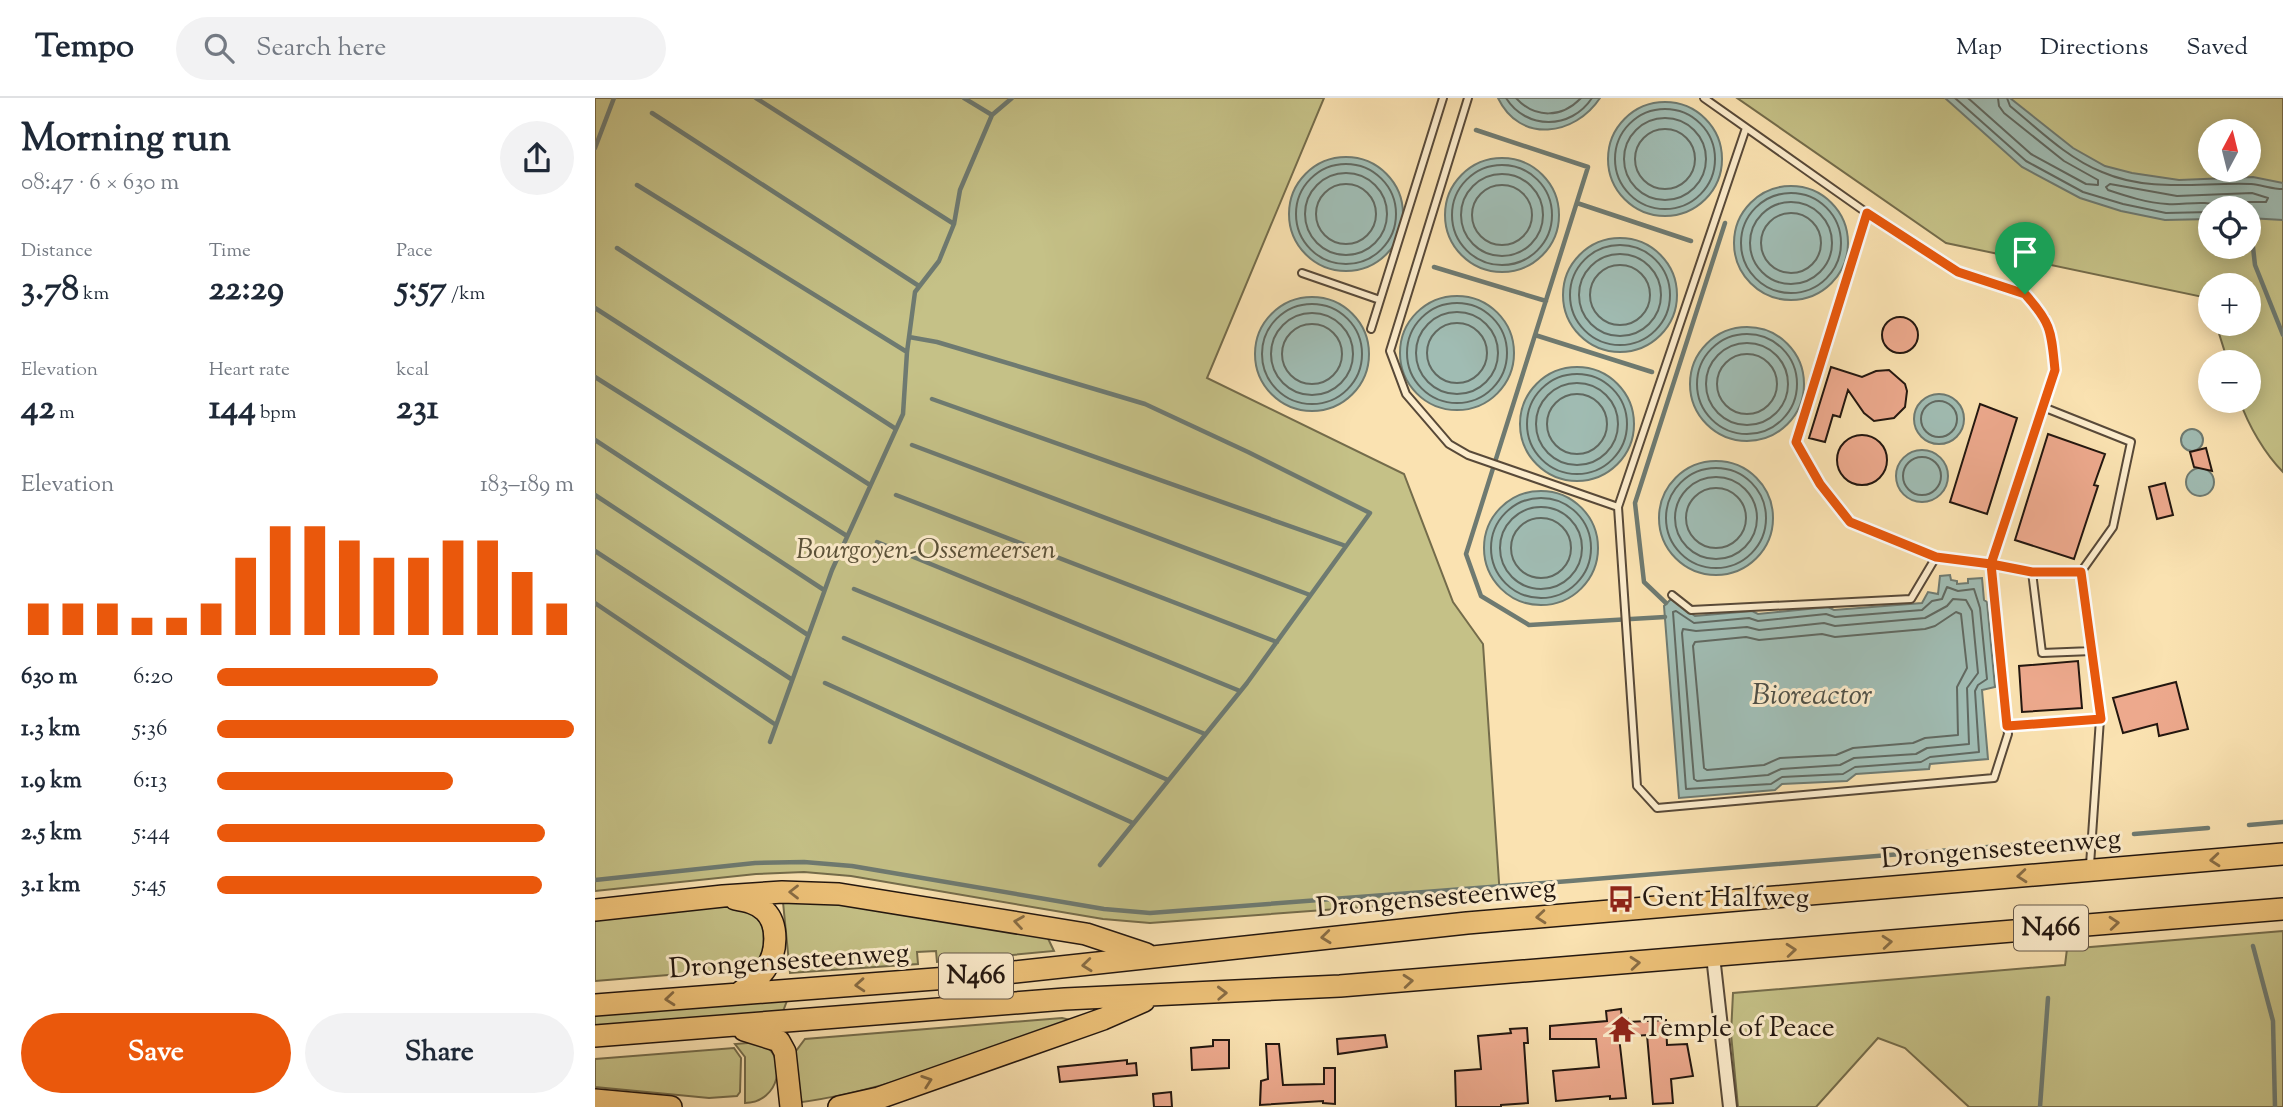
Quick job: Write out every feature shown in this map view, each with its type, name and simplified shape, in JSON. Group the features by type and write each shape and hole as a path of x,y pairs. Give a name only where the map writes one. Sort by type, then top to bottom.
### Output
{"highway":[{"name":"Drongensesteenweg","path":"595,1005 738,994 790,1020 987,975 1467,923 2283,854"},
{"path":"595,910 782,892 839,894 1086,934 1155,957"},
{"path":"723,896 753,903 771,920 774,930 773,953 768,966 738,994"},
{"name":"Drongensesteenweg","path":"595,1036 1065,999 1340,986 2283,909"},
{"path":"839,1107 879,1098 1103,1018 1153,996"},
{"path":"728,1026 779,1041 790,1020"},
{"path":"790,1020 791,1107"},
{"path":"595,1100 671,1107"}],"street":[{"path":"1713,956 1730,1107"}],"lane":[{"path":"1371,329 1443,98"},
{"path":"1468,98 1390,351 1406,394 1450,444 1468,456 1618,507"},
{"path":"1704,98 1867,213 1958,272 2025,294 2045,317 2052,338 2055,370 1991,564 2008,734 1994,778 1657,807 1637,786 1618,507 1746,128"},
{"path":"1867,213 1796,442 1820,484 1850,522 1936,557 2032,572 2081,572"},
{"path":"1301,273 1380,300"},
{"path":"2043,407 2131,442 2113,527 2081,572 2101,719 2090,870"},
{"path":"1672,595 1691,610 1911,599 1936,557"},
{"path":"2032,572 2042,653 2092,651"},
{"path":"2007,726 2101,719"}],"green space":[{"name":"Bourgoyen-Ossemeersen","path":"595,98 1324,98 1207,378 1404,474 1453,602 1483,644 1500,897 1150,923 1103,919 851,876 804,872 756,874 595,891"},
{"path":"1737,98 2283,98 2283,472 2258,439 2245,413 2261,413 2261,350 2224,350 2220,336 2261,336 2261,273 2198,273 2198,296 1946,243"},
{"path":"782,892 1042,926 1054,951 937,962 936,951 917,952 918,964 790,973"},
{"path":"723,905 749,911 763,924 764,951 754,968 595,981 595,919"},
{"path":"2283,931 2283,1107 1969,1107 1905,1048 1878,1038 1816,1107 1738,1107 1731,1034 1733,993 2065,965 2067,949"},
{"path":"788,998 782,1014 595,1029 595,1014"},
{"path":"1062,1018 1070,1020 900,1080 795,1103 793,1055 805,1039"},
{"path":"760,1042 775,1058 777,1078 766,1096 745,1103 745,1057 735,1044"},
{"path":"734,1048 741,1058 740,1092 737,1096 709,1098 595,1087 595,1059"}],"water":[{"path":"1498,98 1600,98 1577,120 1548,130 1520,123 1508,113"},
{"path":"1945,98 2010,98 2073,148 2105,166 2132,173 2179,180 2198,179 2198,182 2261,182 2261,179 2283,183 2283,220 2261,219 2261,196 2198,196 2198,219 2165,220 2121,211 2080,198 2022,167"},
{"path":"1665,102 1687,107 1705,119 1717,137 1722,159 1717,181 1705,199 1687,211 1665,216 1643,211 1625,199 1613,181 1608,159 1613,137 1625,119 1643,107"},
{"path":"1346,157 1368,162 1386,174 1398,192 1403,214 1398,236 1386,254 1368,266 1346,271 1324,266 1306,254 1294,236 1289,214 1294,192 1306,174 1324,162"},
{"path":"1502,158 1524,163 1542,175 1554,193 1559,215 1554,237 1542,255 1524,267 1502,272 1480,267 1462,255 1450,237 1445,215 1450,193 1462,175 1480,163"},
{"path":"1791,186 1813,191 1831,203 1843,221 1848,243 1843,265 1831,283 1813,295 1791,300 1769,295 1751,283 1739,265 1734,243 1739,221 1751,203 1769,191"},
{"path":"1620,238 1642,243 1660,255 1672,273 1677,295 1672,317 1660,335 1642,347 1620,352 1598,347 1580,335 1568,317 1563,295 1568,273 1580,255 1598,243"},
{"path":"1457,296 1479,301 1497,313 1509,331 1514,353 1509,375 1497,393 1479,405 1457,410 1435,405 1417,393 1405,375 1400,353 1405,331 1417,313 1435,301"},
{"path":"1312,297 1334,302 1352,314 1364,332 1369,354 1364,376 1352,394 1334,406 1312,411 1290,406 1272,394 1260,376 1255,354 1260,332 1272,314 1290,302"},
{"path":"1747,327 1769,332 1787,344 1799,362 1804,384 1799,406 1787,424 1769,436 1747,441 1725,436 1707,424 1695,406 1690,384 1695,362 1707,344 1725,332"},
{"path":"1577,367 1599,372 1617,384 1629,402 1634,424 1629,446 1617,464 1599,476 1577,481 1555,476 1537,464 1525,446 1520,424 1525,402 1537,384 1555,372"},
{"path":"1939,394 1957,401 1964,419 1957,437 1939,444 1921,437 1914,419 1921,401"},
{"path":"2192,429 2200,432 2203,440 2200,448 2192,451 2184,448 2181,440 2184,432"},
{"path":"1922,450 1932,452 1940,458 1946,466 1946,486 1940,494 1932,500 1922,502 1912,500 1904,494 1898,486 1896,476 1898,466 1904,458 1912,452"},
{"path":"1716,461 1738,466 1756,478 1768,496 1773,518 1768,540 1756,558 1738,570 1716,575 1694,570 1676,558 1664,540 1659,518 1664,496 1676,478 1694,466"},
{"path":"2200,468 2210,472 2214,482 2210,492 2200,496 2190,492 2186,482 2190,472"},
{"path":"1541,491 1563,496 1581,508 1593,526 1598,548 1593,570 1581,588 1563,600 1541,605 1519,600 1501,588 1489,570 1484,548 1489,526 1501,508 1519,496"},
{"name":"Bioreactor","path":"1950,575 1951,580 1957,581 1957,584 1968,583 1968,579 1982,578 1984,600 1987,602 1995,687 1982,690 1988,759 1930,764 1929,769 1856,774 1847,781 1782,784 1775,790 1679,798 1664,606 1671,599 1695,616 1922,603 1928,592 1938,594 1940,576"}],"building":[{"path":"1900,317 1912,323 1918,335 1912,347 1900,353 1888,347 1882,335 1888,323"},
{"path":"1831,367 1862,377 1876,371 1889,370 1905,384 1905,407 1894,418 1874,421 1864,413 1848,390 1840,417 1833,415 1825,442 1809,438"},
{"path":"1980,404 2017,418 1987,514 1950,502"},
{"path":"2048,434 2105,454 2094,485 2098,486 2074,559 2015,540"},
{"path":"1862,435 1880,442 1887,460 1880,478 1862,485 1844,478 1837,460 1844,442"},
{"path":"2206,448 2212,471 2194,467 2190,452"},
{"path":"2165,483 2173,515 2157,519 2149,487"},
{"path":"2078,661 2082,708 2022,712 2019,666"},
{"path":"2176,682 2188,729 2159,736 2157,724 2123,733 2113,698"},
{"path":"1621,1009 1622,1020 1628,1019 1628,1022 1666,1020 1667,1045 1687,1044 1693,1076 1671,1079 1673,1103 1653,1104 1647,1035 1619,1037 1626,1098 1610,1099 1610,1096 1556,1101 1553,1071 1599,1067 1596,1039 1550,1039 1550,1026 1607,1021 1606,1011"},
{"path":"1527,1028 1528,1043 1524,1043 1528,1103 1501,1107 1456,1107 1455,1071 1481,1069 1478,1036 1511,1033 1510,1029"},
{"path":"1385,1035 1387,1047 1338,1054 1337,1039"},
{"path":"1213,1040 1229,1040 1229,1068 1192,1070 1191,1048 1213,1046"},
{"path":"1266,1044 1279,1044 1283,1085 1324,1084 1324,1068 1335,1068 1335,1104 1323,1101 1260,1105 1261,1081 1268,1079"},
{"path":"1127,1060 1127,1064 1136,1063 1137,1075 1060,1082 1058,1067"},
{"path":"1171,1092 1172,1107 1154,1107 1153,1094"}],"waterway":[{"path":"595,148 614,98"},
{"path":"756,98 954,224"},
{"path":"964,98 992,115"},
{"path":"770,742 832,570 903,414 915,292 939,261 954,224 960,190 992,115 1012,98"},
{"path":"652,113 919,286"},
{"path":"1476,130 1588,167 1466,554 1481,596 1529,625 1665,617"},
{"path":"637,185 907,352"},
{"path":"1577,203 1691,241"},
{"path":"1666,603 1644,582 1635,503 1725,223"},
{"path":"617,248 896,429"},
{"path":"2254,259 2283,335"},
{"path":"1434,267 1546,301"},
{"path":"595,308 870,485"},
{"path":"1535,335 1652,372"},
{"path":"909,337 937,342 1145,404 1370,513 1247,683 1100,865"},
{"path":"595,377 847,536"},
{"path":"932,399 1346,546"},
{"path":"595,440 824,590"},
{"path":"912,445 1310,595"},
{"path":"595,495 808,635"},
{"path":"896,495 1277,642"},
{"path":"877,542 1240,691"},
{"path":"595,551 791,679"},
{"path":"854,589 1205,734"},
{"path":"595,603 776,725"},
{"path":"844,638 1168,780"},
{"path":"825,683 1133,823"},
{"path":"2249,825 2283,822"},
{"path":"2134,834 2208,828"},
{"path":"595,880 755,863 804,862 852,866 1104,909 1150,913 2048,842"},
{"path":"2253,946 2273,1021 2275,1107"},
{"path":"2040,1107 2048,998"}],"place":[{"name":"Gent Halfweg","path":"1621,899"},
{"name":"Temple of Peace","path":"1622,1029"}],"route":[{"path":"2025,294 1958,272 1867,213 1796,442 1820,484 1850,522 1936,557 1991,564 2032,572 2081,572 2101,719 2007,726 1991,564 2055,370 2052,338 2045,317 2025,294"}]}
